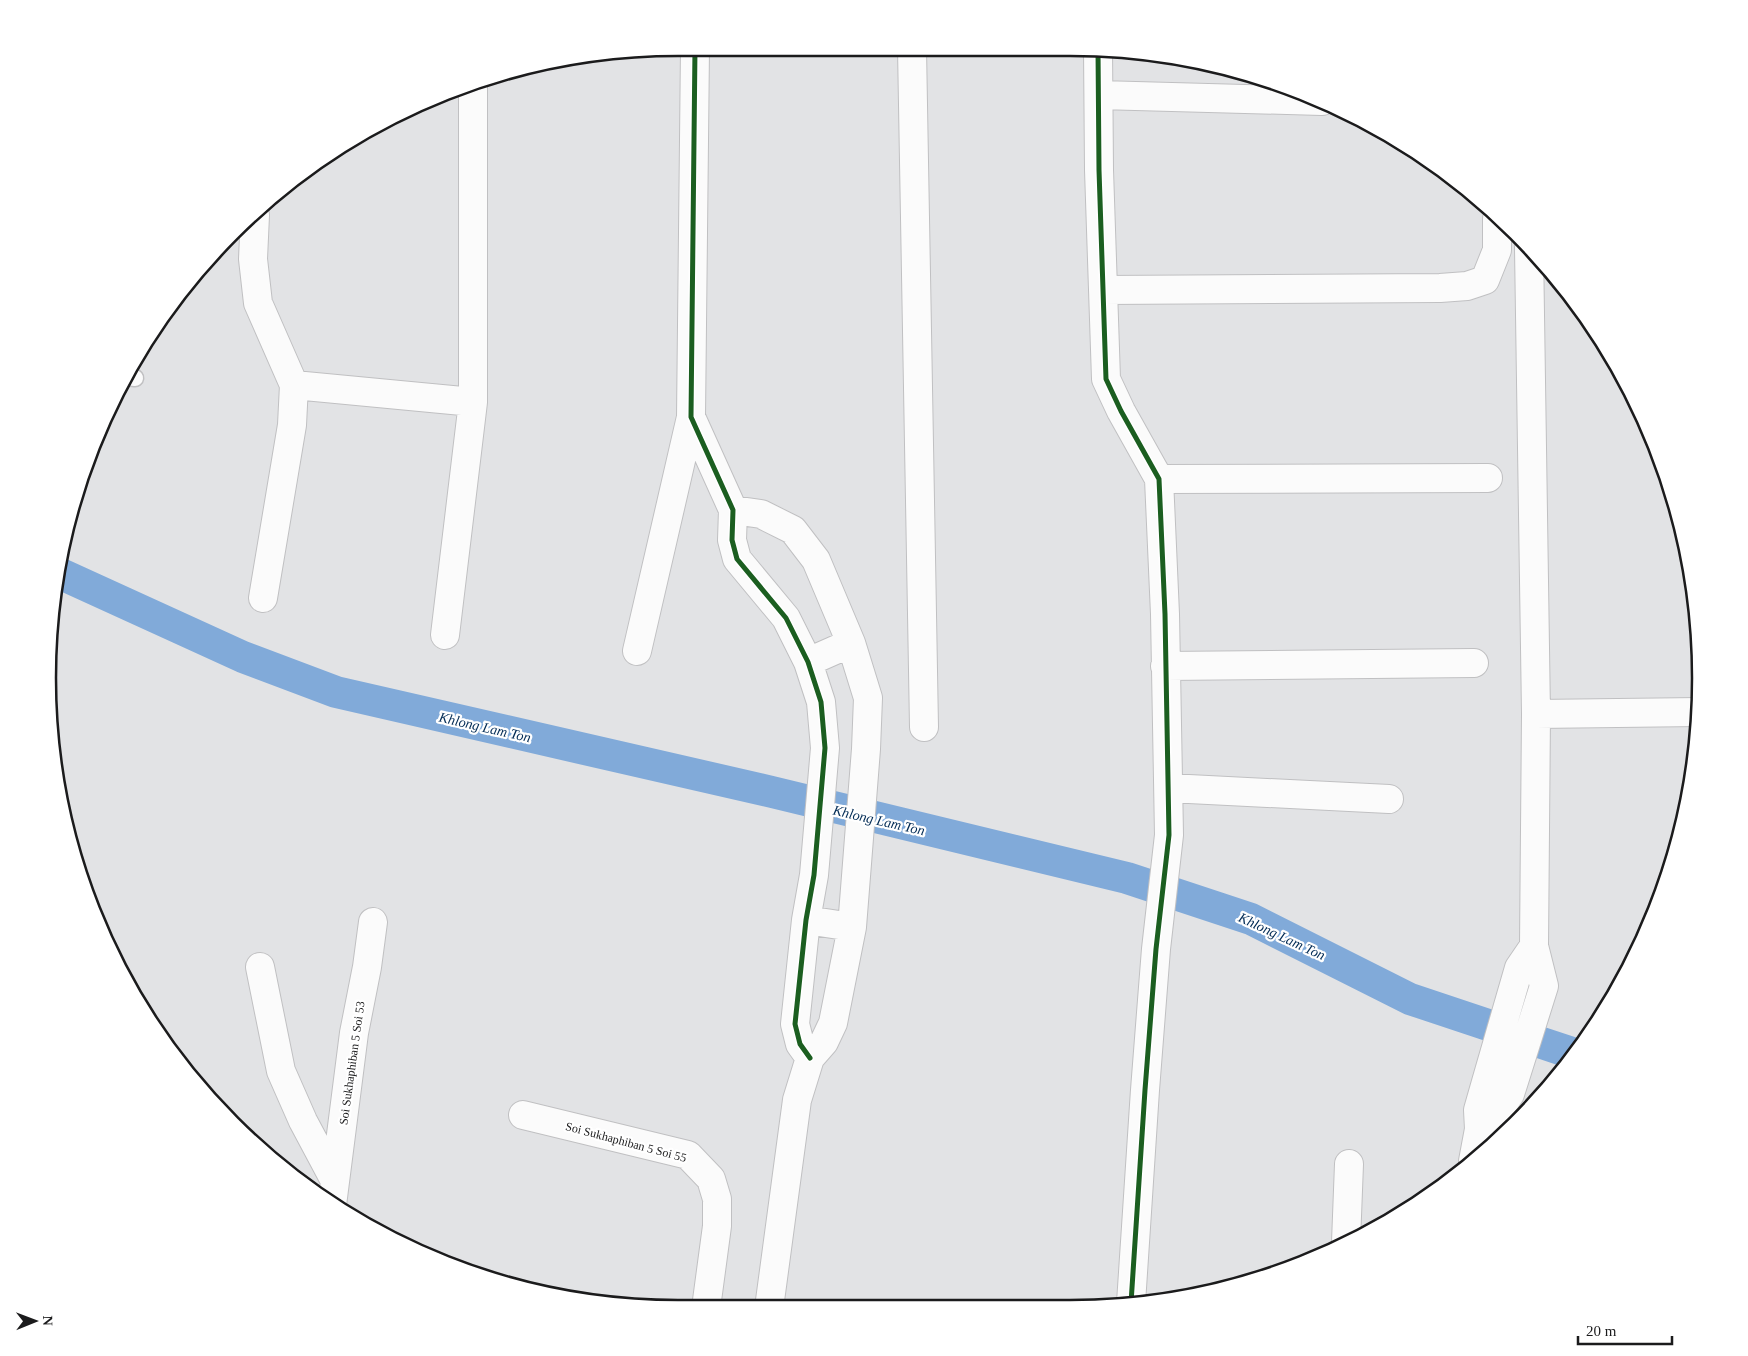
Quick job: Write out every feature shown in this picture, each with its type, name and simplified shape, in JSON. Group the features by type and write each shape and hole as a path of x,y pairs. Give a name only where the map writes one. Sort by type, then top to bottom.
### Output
{"street":[{"path":"637,651 691,417 695,56"},
{"path":"912,56 924,727"},
{"path":"1098,57 1099,170 1106,379 1121,411 1159,479 1166,666 1169,835 1156,949 1131,1296"},
{"path":"445,635 473,402 473,91"},
{"path":"1099,95 1301,101"},
{"path":"254,224 253,259 258,304 294,385 292,425 263,598"},
{"path":"1103,290 1440,288 1467,286 1485,280 1497,250 1497,226"},
{"path":"1479,1129 1494,1117 1510,1094 1544,986 1534,946 1536,714 1528,258"},
{"path":"294,385 473,402"},
{"path":"691,417 733,510 732,540 737,559 786,618 808,662 821,702 825,748 814,875 806,920 796,1024 800,1044 810,1058"},
{"path":"1159,479 1488,478"},
{"path":"733,510 761,514 793,530 816,560 852,643 868,698 866,749 852,927 833,1023 824,1042 810,1058 797,1100 770,1300"},
{"path":"808,662 852,643"},
{"path":"1166,666 1474,663"},
{"path":"1536,714 1690,712"},
{"path":"1169,788 1390,798"},
{"path":"806,920 852,927"},
{"name":"Soi Sukhaphiban 5 Soi 53","path":"334,1193 354,1033 367,967 373,922"},
{"path":"1475,1149 1479,1129 1478,1110 1519,968 1534,946"},
{"path":"260,967 281,1071 334,1193"},
{"name":"Soi Sukhaphiban 5 Soi 55","path":"523,1115 688,1155 711,1179 717,1199 717,1226 707,1300"},
{"path":"1346,1235 1349,1164"}],"waterway":[{"name":"Khlong Lam Ton","path":"65,576 243,657 336,692 772,792 1127,878 1251,919 1410,999 1567,1051"}],"cycle path":[{"path":"695,56 691,417 733,510 732,540 737,559 786,618 808,662 821,702 825,748 814,875 806,920 795,1024 800,1044 810,1058"},
{"path":"1098,57 1099,170 1106,379 1121,411 1159,479 1165,614 1169,835 1156,949 1131,1296"}]}
